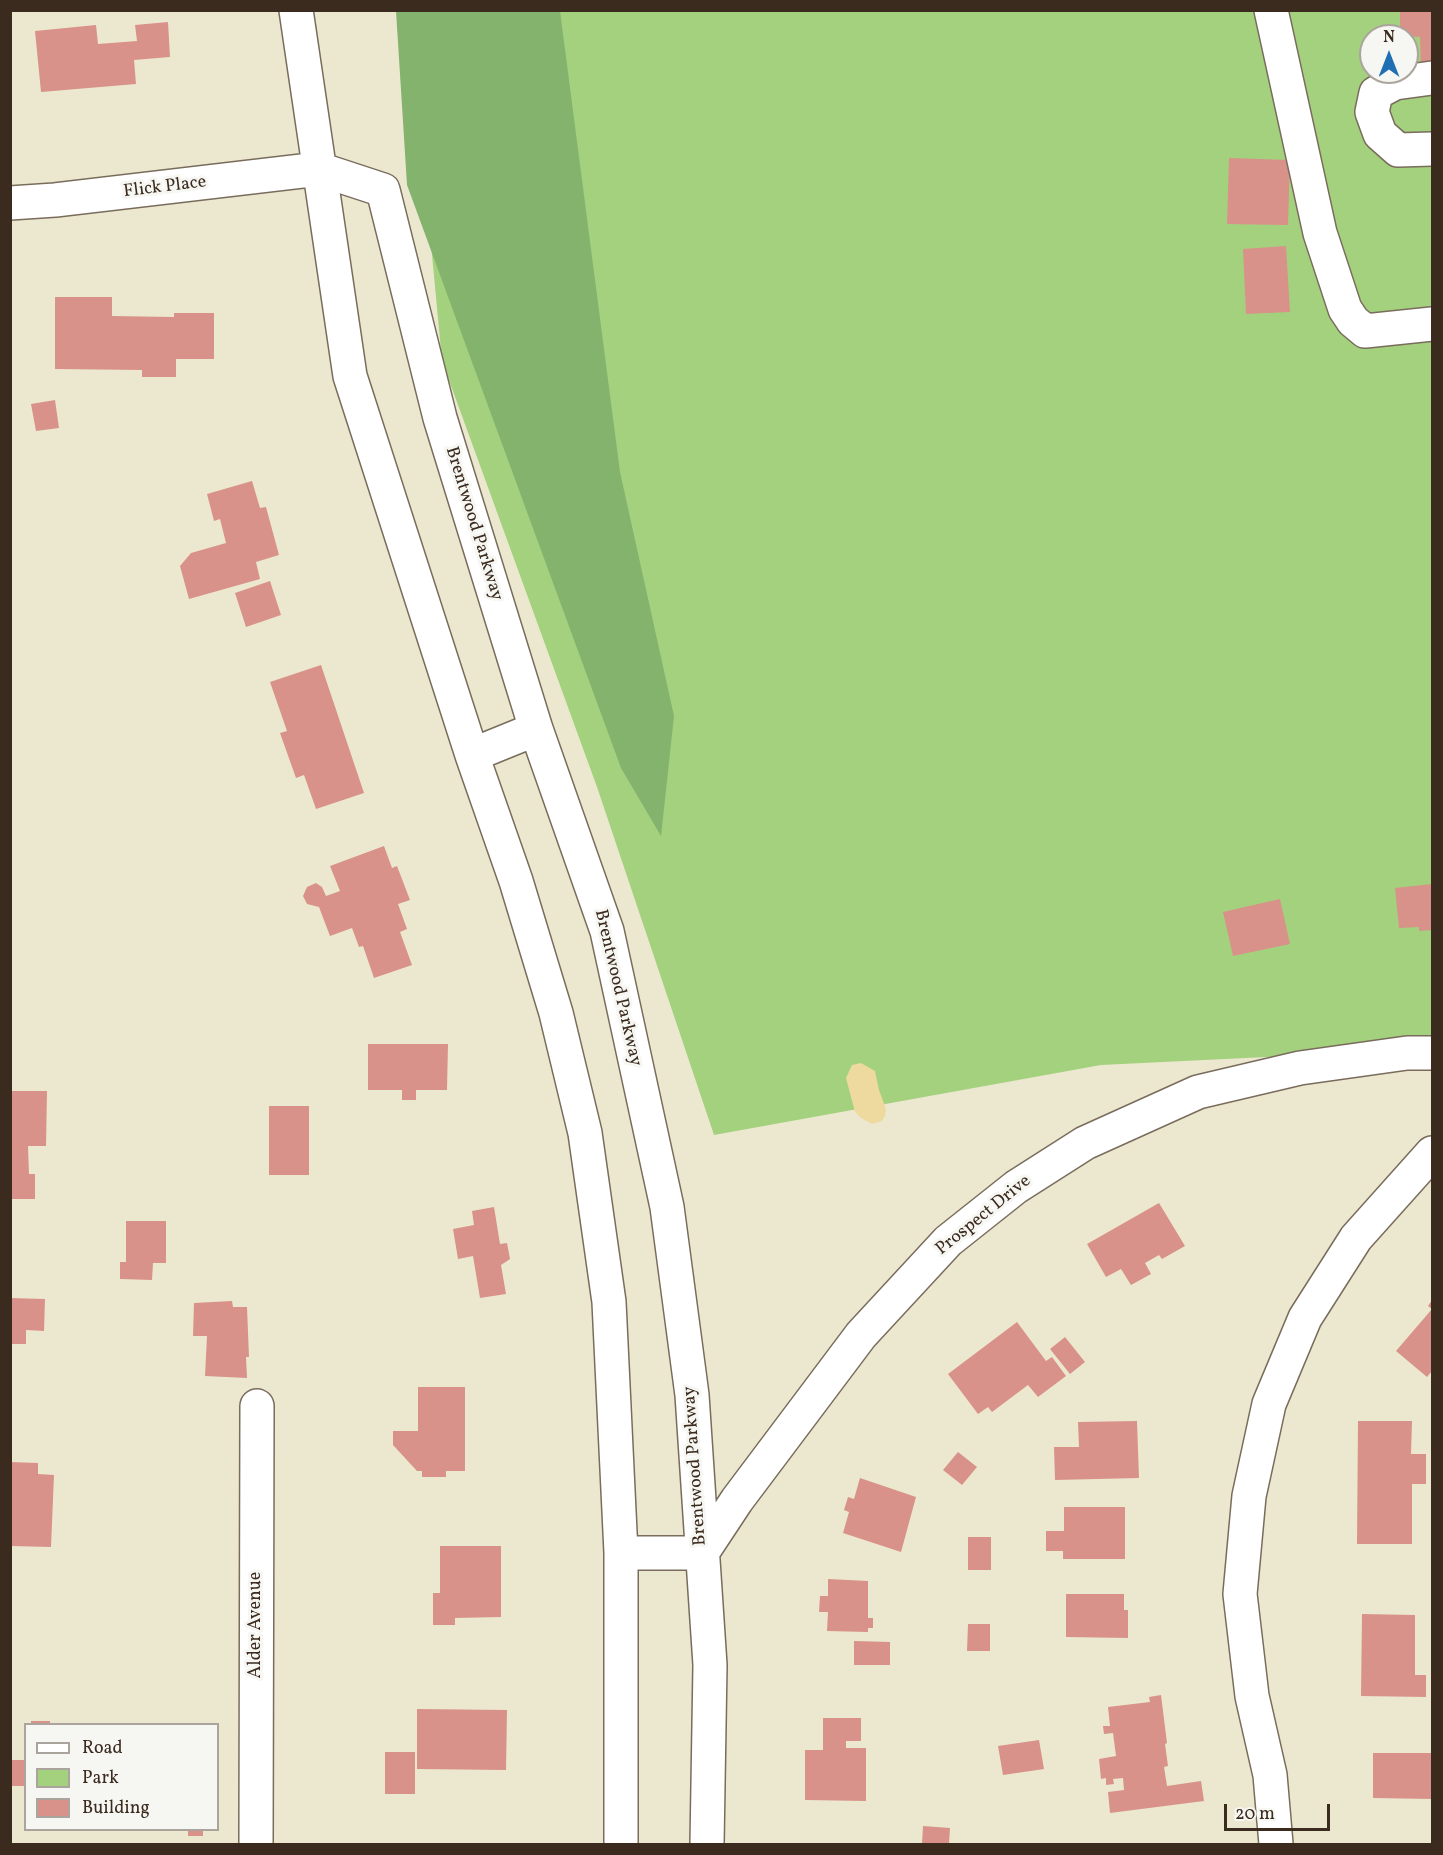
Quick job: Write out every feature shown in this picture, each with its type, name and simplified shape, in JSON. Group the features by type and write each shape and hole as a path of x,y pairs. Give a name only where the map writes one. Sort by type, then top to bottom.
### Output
{"street":[{"path":"297,10 350,376 472,755 516,881 556,1013 585,1133 609,1302 621,1553 621,1845"},
{"path":"1271,10 1320,233 1345,309 1353,321 1365,331 1432,324"},
{"path":"1432,78 1395,83 1376,93 1372,112 1380,134 1398,150 1432,149"},
{"name":"Flick Place","path":"10,203 55,200 319,169"},
{"name":"Brentwood Parkway","path":"319,169 383,190 440,418 536,729 607,931 667,1207 692,1395 710,1665 707,1845"},
{"path":"472,755 536,729"},
{"name":"Prospect Drive","path":"702,1553 737,1500 861,1335 948,1241 1016,1187 1085,1143 1198,1092 1300,1068 1407,1053 1432,1053"},
{"path":"1276,1845 1270,1775 1252,1695 1240,1594 1249,1496 1269,1404 1305,1318 1356,1238 1432,1153"},
{"name":"Alder Avenue","path":"256,1845 257,1406"},
{"path":"621,1553 702,1553"}],"green space":[{"path":"396,11 560,11 620,472 674,716 661,836 621,768 407,185"},
{"path":"409,11 1432,11 1432,1049 1101,1065 714,1135 597,787 442,361"}],"sand":[{"path":"861,1063 875,1071 886,1109 882,1121 872,1124 855,1112 846,1078 852,1065"}],"building":[{"path":"1400,10 1432,10 1432,70 1421,70 1419,24 1400,24"},
{"path":"168,22 170,57 134,60 136,84 41,92 35,31 96,25 98,44 137,41 135,25"},
{"path":"1229,158 1290,160 1288,225 1227,224"},
{"path":"1286,246 1290,312 1246,314 1243,249"},
{"path":"55,297 112,297 112,316 174,317 174,313 214,313 214,359 176,359 176,377 142,377 142,370 55,369"},
{"path":"55,400 59,428 36,431 31,404"},
{"path":"252,481 260,508 266,507 279,555 256,562 260,579 189,599 180,566 191,553 226,543 220,519 214,521 207,494"},
{"path":"270,581 281,615 246,627 235,593"},
{"path":"321,665 364,793 316,809 304,775 296,778 280,733 287,731 270,682"},
{"path":"384,846 392,868 397,866 410,900 398,904 407,929 400,932 412,965 374,978 363,946 359,947 352,928 330,936 319,907 307,904 303,896 307,887 316,883 322,887 326,896 340,891 330,866"},
{"path":"1432,884 1432,930 1419,931 1419,927 1399,928 1395,888"},
{"path":"1280,899 1290,944 1233,956 1223,912"},
{"path":"368,1044 448,1044 447,1090 416,1090 416,1100 402,1100 402,1090 368,1090"},
{"path":"10,1091 47,1091 46,1146 28,1146 29,1174 35,1174 35,1199 10,1199"},
{"path":"269,1106 309,1106 309,1175 269,1175"},
{"path":"1159,1203 1185,1246 1162,1259 1159,1255 1145,1263 1151,1274 1131,1285 1121,1269 1106,1277 1087,1244"},
{"path":"494,1207 500,1244 507,1243 510,1259 501,1265 506,1294 480,1298 473,1256 458,1259 453,1229 474,1225 472,1211"},
{"path":"126,1221 166,1221 166,1263 153,1263 152,1280 120,1279 120,1262 126,1262"},
{"path":"10,1298 45,1299 44,1331 26,1330 26,1344 10,1344"},
{"path":"232,1301 233,1307 247,1307 249,1357 246,1357 247,1378 205,1376 207,1336 193,1336 194,1303"},
{"path":"1432,1309 1432,1371 1427,1377 1396,1351"},
{"path":"1017,1322 1046,1361 1052,1357 1066,1376 1038,1397 1028,1385 992,1412 988,1407 978,1414 948,1374"},
{"path":"1065,1337 1085,1362 1070,1374 1050,1349"},
{"path":"418,1387 465,1387 465,1471 446,1471 446,1477 422,1477 422,1471 417,1471 393,1445 393,1431 418,1431"},
{"path":"1137,1421 1139,1478 1055,1480 1054,1447 1079,1447 1078,1422"},
{"path":"1358,1421 1412,1421 1411,1454 1426,1454 1426,1484 1412,1484 1412,1544 1357,1544"},
{"path":"958,1452 977,1467 962,1485 943,1470"},
{"path":"10,1462 38,1463 38,1474 54,1475 51,1547 10,1546"},
{"path":"860,1478 916,1497 901,1552 843,1533 849,1512 844,1510 848,1497 854,1499"},
{"path":"1064,1507 1125,1507 1125,1559 1063,1559 1063,1551 1046,1551 1046,1531 1064,1531"},
{"path":"968,1537 991,1537 991,1570 968,1570"},
{"path":"440,1546 501,1546 501,1617 455,1618 455,1625 433,1625 433,1593 440,1593"},
{"path":"828,1579 868,1581 868,1618 873,1618 873,1628 868,1628 868,1632 827,1631 828,1612 819,1612 820,1596 828,1596"},
{"path":"1066,1594 1124,1594 1124,1610 1128,1610 1128,1638 1066,1637"},
{"path":"1362,1614 1415,1615 1415,1675 1426,1675 1426,1697 1361,1696"},
{"path":"968,1624 990,1624 990,1651 967,1651"},
{"path":"854,1641 890,1642 890,1665 854,1665"},
{"path":"1161,1695 1167,1743 1165,1744 1168,1766 1164,1767 1167,1786 1201,1781 1204,1801 1110,1813 1108,1792 1124,1790 1123,1778 1113,1779 1114,1784 1106,1785 1106,1778 1101,1779 1099,1759 1116,1756 1113,1733 1104,1734 1103,1726 1110,1726 1108,1707 1150,1702 1149,1697"},
{"path":"417,1709 507,1710 506,1770 417,1769"},
{"path":"823,1718 861,1718 861,1741 846,1741 846,1748 866,1748 866,1801 805,1800 805,1750 823,1750"},
{"path":"31,1721 50,1721 50,1723 31,1723"},
{"path":"1039,1740 1044,1769 1003,1775 998,1746"},
{"path":"385,1752 415,1752 415,1794 385,1794"},
{"path":"1373,1753 1432,1753 1432,1799 1373,1798"},
{"path":"10,1760 24,1760 24,1786 10,1786"},
{"path":"923,1826 950,1828 949,1844 922,1844"},
{"path":"188,1831 203,1831 203,1836 188,1836"}]}
